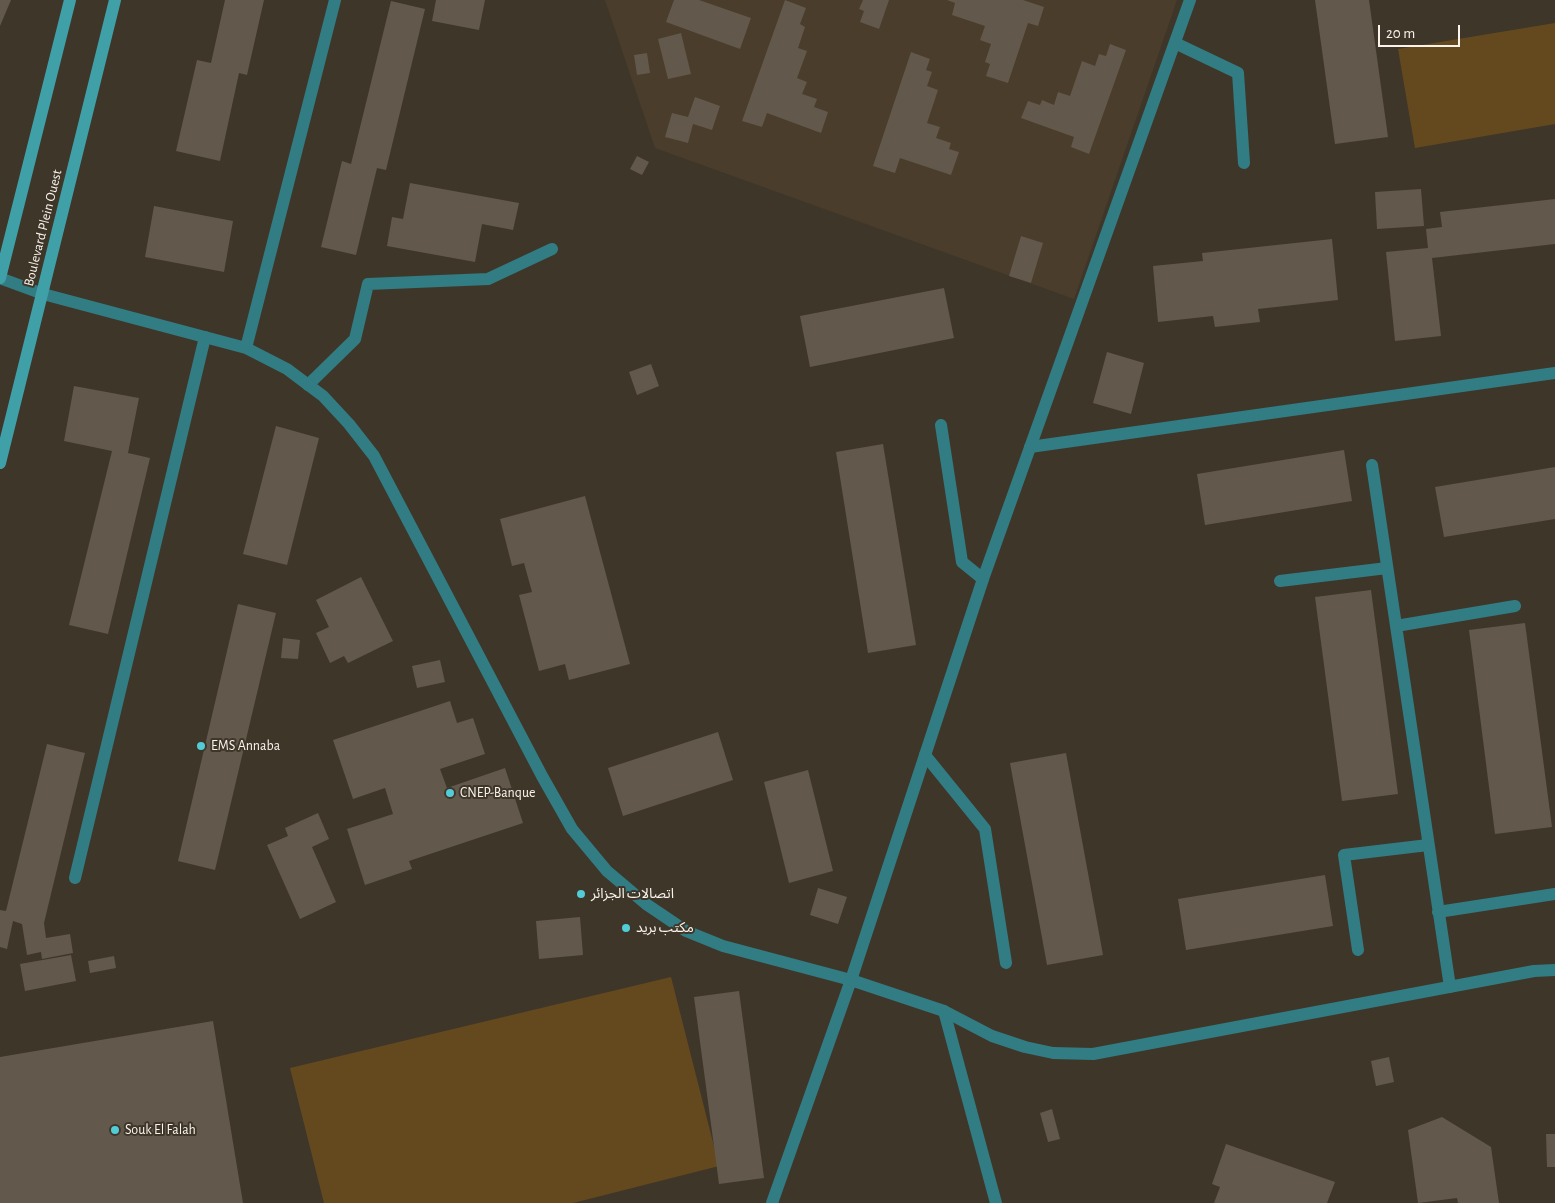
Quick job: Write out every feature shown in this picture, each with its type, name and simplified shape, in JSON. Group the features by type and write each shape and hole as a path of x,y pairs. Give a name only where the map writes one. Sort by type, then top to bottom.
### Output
{"main road":[{"path":"0,278 70,0"},
{"name":"Boulevard Plein Ouest","path":"0,463 115,0"}],"street":[{"path":"246,348 335,0"},
{"path":"772,1203 851,980 983,579 1190,0"},
{"path":"1174,43 1238,74 1244,163"},
{"path":"308,385 355,340 368,284 488,279 552,249"},
{"path":"0,278 43,294 246,348 287,369 323,396 349,424 374,456 572,829 607,871 646,904 686,931 723,946 851,980 944,1011 992,1036 1053,1053 1093,1054 1534,971 1555,970"},
{"path":"75,878 205,337"},
{"path":"1030,447 1555,373"},
{"path":"941,425 962,562 983,579"},
{"path":"1372,465 1450,987"},
{"path":"1280,582 1387,568"},
{"path":"1396,626 1515,606"},
{"path":"925,756 985,829 1006,963"},
{"path":"1358,950 1344,855 1428,845"},
{"path":"1438,912 1555,894"},
{"path":"944,1011 996,1203"}],"shaded area":[{"path":"605,0 1177,0 1074,299 655,148"},
{"path":"1555,23 1555,124 1415,148 1398,49"},
{"path":"671,977 719,1166 573,1203 324,1203 290,1068"}],"building":[{"path":"0,0 11,0 0,26"},
{"path":"225,0 264,0 247,75 239,73 220,161 176,151 197,60 211,63"},
{"path":"436,0 485,0 479,30 432,21"},
{"path":"674,0 699,0 751,18 740,49 666,22"},
{"path":"785,0 806,8 800,24 805,27 798,48 807,51 797,78 807,82 802,94 817,99 814,107 828,112 821,133 767,113 762,127 742,121"},
{"path":"863,0 889,0 879,29 860,22 864,11 859,9"},
{"path":"947,0 1023,0 1044,7 1038,26 1028,23 1008,83 986,76 990,64 985,62 991,44 980,40 985,26 952,15 955,3"},
{"path":"1315,0 1369,0 1388,137 1335,144"},
{"path":"391,1 425,9 386,170 377,168 356,255 321,247 342,161 351,164"},
{"path":"681,33 691,74 668,79 658,39"},
{"path":"1110,44 1126,50 1089,154 1071,147 1074,137 1021,118 1028,101 1040,105 1042,100 1054,105 1058,92 1070,96 1082,61 1095,66 1099,54 1106,56"},
{"path":"911,52 930,59 926,70 932,72 927,86 938,90 927,123 940,127 936,138 951,143 949,149 959,152 951,175 900,158 895,173 873,166"},
{"path":"647,53 650,73 637,75 634,55"},
{"path":"695,97 720,106 712,130 693,124 688,143 665,137 672,113 688,117"},
{"path":"637,156 649,162 642,175 630,169"},
{"path":"410,183 519,203 513,230 482,224 475,262 387,246 392,217 403,219"},
{"path":"1421,189 1424,226 1377,229 1375,192"},
{"path":"1555,199 1555,244 1432,258 1441,336 1395,341 1386,252 1428,248 1426,229 1442,227 1440,212"},
{"path":"154,206 233,221 224,272 145,257"},
{"path":"1021,236 1043,243 1031,283 1009,276"},
{"path":"1332,239 1338,300 1258,309 1260,322 1215,327 1213,316 1158,322 1153,266 1203,261 1202,253"},
{"path":"944,288 954,338 810,367 800,316"},
{"path":"1107,352 1144,363 1131,414 1093,403"},
{"path":"651,364 659,386 637,395 629,372"},
{"path":"74,386 139,398 128,453 150,458 108,634 69,625 112,451 64,441"},
{"path":"276,426 319,438 287,565 243,554"},
{"path":"883,444 916,645 868,653 836,452"},
{"path":"1344,450 1352,501 1205,525 1197,474"},
{"path":"1555,467 1555,519 1444,537 1435,487"},
{"path":"585,496 630,664 569,680 565,664 539,671 519,595 532,592 524,563 512,566 500,519"},
{"path":"361,577 393,641 348,663 344,656 330,663 316,633 329,627 316,600"},
{"path":"1371,590 1398,794 1342,801 1315,597"},
{"path":"238,604 276,613 215,870 178,861"},
{"path":"1525,623 1552,827 1495,834 1469,630"},
{"path":"283,638 300,640 298,659 281,658"},
{"path":"440,660 445,682 417,688 412,666"},
{"name":"CNEP-Banque","path":"450,701 457,723 473,718 485,754 440,769 447,788 505,768 523,823 409,861 412,869 365,885 347,829 393,814 385,788 353,799 333,740"},
{"path":"718,732 733,780 623,816 608,768"},
{"path":"47,744 85,753 44,923 46,938 70,934 73,953 42,959 41,952 27,955 22,924 13,921 7,949 0,947 0,910 6,911"},
{"path":"1066,753 1103,955 1047,965 1010,763"},
{"path":"808,770 833,871 789,883 764,782"},
{"path":"318,813 329,839 312,847 336,902 300,919 267,845 288,836 285,828"},
{"path":"1325,875 1333,926 1186,950 1178,899"},
{"path":"818,888 847,897 838,924 810,915"},
{"path":"580,917 583,955 539,959 536,921"},
{"path":"71,955 76,981 25,991 20,964"},
{"path":"114,956 116,968 90,973 88,961"},
{"path":"739,991 764,1178 719,1184 694,997"},
{"name":"Souk El Falah","path":"213,1021 243,1203 0,1203 0,1057"},
{"path":"1389,1057 1394,1082 1376,1086 1371,1061"},
{"path":"1052,1109 1060,1139 1048,1142 1040,1113"},
{"path":"1442,1117 1491,1147 1499,1203 1458,1203 1457,1198 1418,1203 1408,1130"},
{"path":"1546,1134 1555,1134 1555,1167 1547,1167"},
{"path":"1226,1144 1335,1182 1327,1203 1214,1203 1220,1187 1212,1184"}],"place":[{"name":"EMS Annaba","path":"201,746"},
{"name":"CNEP-Banque","path":"450,793"},
{"name":"اتصالات الجزائر","path":"581,894"},
{"name":"مكتب بريد","path":"626,928"},
{"name":"Souk El Falah","path":"115,1130"}]}
